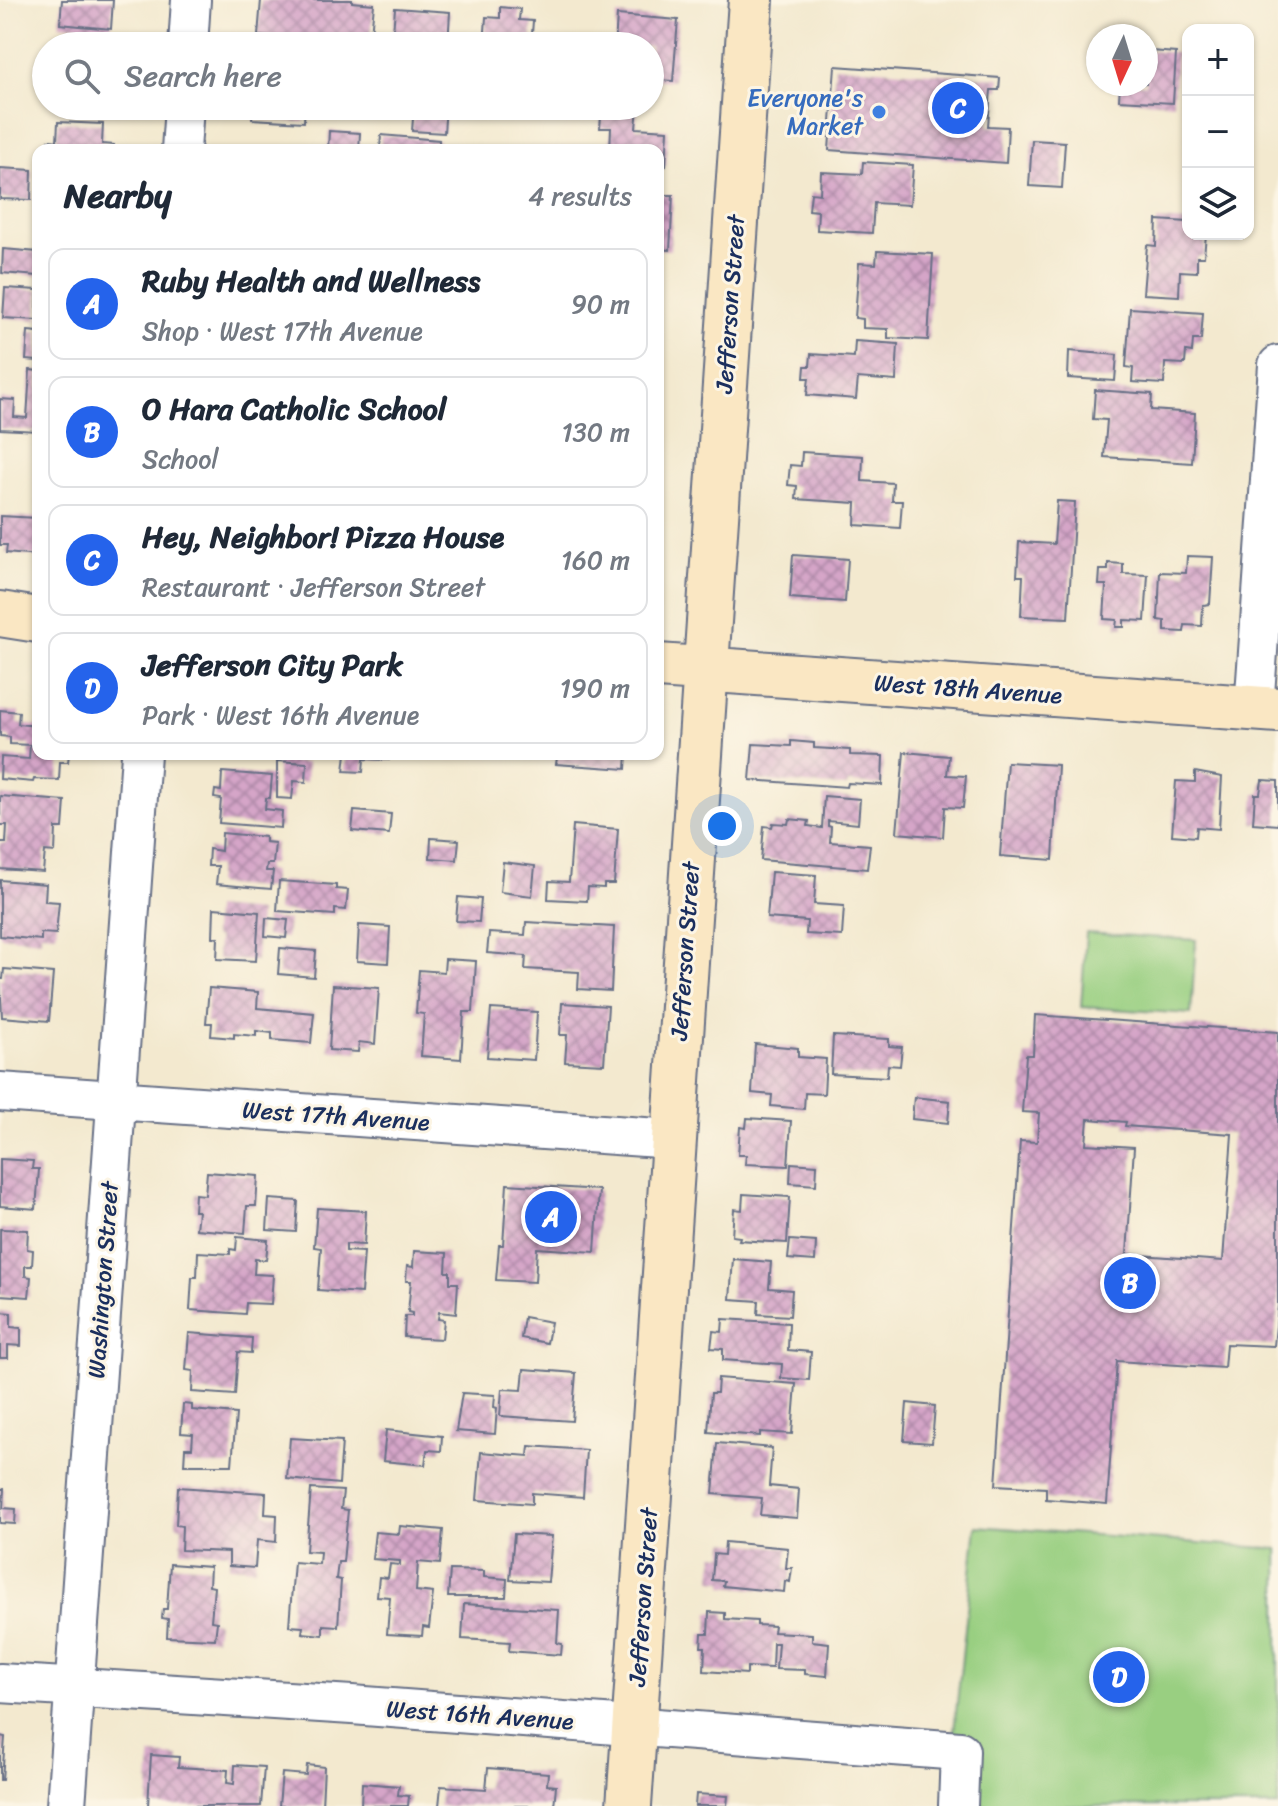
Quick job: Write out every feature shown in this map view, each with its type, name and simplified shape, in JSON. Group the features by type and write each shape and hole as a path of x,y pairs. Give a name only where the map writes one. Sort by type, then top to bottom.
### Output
{"street":[{"path":"189,32 191,0"},
{"name":"Jefferson Street","path":"629,1806 751,0"},
{"path":"181,144 183,120"},
{"path":"1266,709 1278,365"},
{"path":"0,614 32,619"},
{"name":"West 18th Avenue","path":"664,667 1266,709"},
{"name":"Washington Street","path":"66,1806 141,760"},
{"name":"West 17th Avenue","path":"0,1092 673,1139"},
{"name":"West 16th Avenue","path":"0,1683 352,1705 960,1751 958,1806"}],"green space":[{"path":"1086,933 1196,940 1191,1014 1081,1007"},
{"path":"976,1526 1278,1549 1278,1806 946,1806"}],"building":[{"path":"62,0 113,0 111,29 60,24"},
{"path":"261,0 352,0 374,4 371,32 258,32"},
{"path":"500,7 520,9 519,20 533,21 532,32 485,32 486,17 500,18"},
{"path":"395,8 450,12 449,32 393,32"},
{"path":"617,15 678,20 673,81 664,80 664,32 616,32"},
{"path":"1158,52 1176,53 1173,103 1119,100 1119,96 1158,96"},
{"path":"835,66 1000,78 999,90 991,90 988,126 1008,127 1006,163 829,150"},
{"path":"413,120 445,120 444,133 412,131"},
{"path":"601,120 637,120 636,128 668,130 666,166 664,144 610,144 611,128 600,128"},
{"path":"58,122 103,124 102,144 49,144 49,140 57,141"},
{"path":"329,131 360,133 359,144 328,144"},
{"path":"381,135 439,140 439,144 380,144"},
{"path":"1032,140 1065,142 1062,188 1029,186"},
{"path":"863,162 913,165 910,205 874,203 872,233 817,230 818,211 809,210 811,193 820,194 821,172 862,174"},
{"path":"0,168 32,170 31,200 0,199"},
{"path":"664,195 673,195 670,250 664,250"},
{"path":"1157,220 1182,222 1182,240 1205,240 1204,257 1197,257 1197,272 1180,271 1179,296 1143,294 1147,245 1156,246"},
{"path":"3,249 32,251 32,276 2,273"},
{"path":"877,251 933,254 928,340 888,338 888,329 863,328 863,319 855,318 859,263 876,264"},
{"path":"5,288 32,290 32,320 3,318"},
{"path":"1130,308 1203,313 1201,340 1193,340 1192,352 1186,351 1185,364 1165,363 1164,384 1132,382 1133,368 1126,367"},
{"path":"28,331 32,331 32,360 26,360"},
{"path":"855,341 898,344 896,381 858,378 856,399 807,395 809,378 804,378 805,366 810,366 811,354 854,357"},
{"path":"1069,351 1117,355 1115,381 1068,378"},
{"path":"30,370 32,431 0,429 0,399 15,400 14,417 27,418"},
{"path":"1095,390 1152,394 1151,410 1195,413 1192,463 1104,457 1107,420 1093,419"},
{"path":"802,452 863,456 862,481 893,483 892,501 902,501 900,528 855,525 856,503 796,499 797,486 788,485 790,465 801,466"},
{"path":"1057,501 1075,502 1068,618 1021,616 1023,576 1017,576 1019,542 1054,544"},
{"path":"0,516 32,518 32,555 6,553 7,545 0,545"},
{"path":"793,555 848,559 845,602 790,598"},
{"path":"1187,556 1213,557 1210,604 1203,605 1202,626 1185,625 1184,632 1165,631 1165,621 1158,620 1160,572 1186,573"},
{"path":"1108,563 1123,564 1123,574 1148,575 1145,621 1124,620 1124,627 1116,627 1117,620 1104,619 1106,585 1099,585 1100,570 1108,570"},
{"path":"0,710 19,712 18,724 32,725 32,760 68,760 60,762 59,780 34,779 33,782 0,779 1,757 29,759 30,745 10,744 10,737 0,736"},
{"path":"791,741 814,743 814,748 850,750 850,755 883,756 882,785 848,783 847,787 750,780 753,744 791,746"},
{"path":"904,752 949,756 947,775 966,776 963,808 945,807 943,837 897,833"},
{"path":"345,760 364,760 363,772 344,771"},
{"path":"557,760 627,760 626,769 556,764"},
{"path":"277,761 307,763 306,782 294,781 292,799 277,798"},
{"path":"1007,762 1058,765 1053,860 1000,856"},
{"path":"222,772 272,776 270,798 266,798 265,809 282,811 281,828 219,823 221,799 214,798 215,790 221,791"},
{"path":"1195,772 1222,777 1219,829 1197,827 1196,837 1172,835 1176,781 1195,782"},
{"path":"1262,780 1278,781 1278,825 1253,823 1255,794 1260,794"},
{"path":"0,796 65,801 63,828 56,828 55,852 45,851 43,872 0,869 0,843 6,843 7,825 0,825"},
{"path":"824,796 860,799 858,824 828,821 828,826 831,827 830,842 870,845 867,869 761,860 764,826 788,824 789,819 809,821 808,826 822,828"},
{"path":"354,811 391,814 389,834 352,831"},
{"path":"573,825 618,829 614,884 604,884 604,888 588,887 587,901 548,899 549,881 569,882"},
{"path":"222,833 265,837 265,842 275,843 273,864 267,864 266,871 273,871 271,889 216,884 218,866 208,866 209,849 221,851"},
{"path":"431,838 459,840 457,860 430,858"},
{"path":"503,862 535,866 532,896 500,892"},
{"path":"771,872 816,875 814,904 844,906 842,936 806,934 807,921 767,918"},
{"path":"0,880 46,884 45,901 59,902 56,934 41,933 41,940 0,936"},
{"path":"279,881 336,885 336,889 348,890 346,910 335,909 335,915 277,911"},
{"path":"458,897 481,899 479,922 456,921"},
{"path":"214,908 259,912 256,961 217,959 218,938 213,937"},
{"path":"266,918 288,920 286,938 265,936"},
{"path":"526,922 614,927 611,991 578,989 579,972 525,969 526,956 487,953 489,933 525,935"},
{"path":"359,925 390,927 388,963 357,961"},
{"path":"280,948 316,951 314,977 278,974"},
{"path":"445,959 476,961 473,1012 464,1012 461,1059 421,1056 424,1014 416,1013 419,970 444,972"},
{"path":"4,969 53,973 49,1021 2,1017 0,979 3,979"},
{"path":"333,985 379,988 375,1044 359,1042 358,1052 329,1050"},
{"path":"209,988 258,992 257,1008 314,1013 311,1043 272,1040 272,1033 256,1031 256,1036 211,1036 212,1023 206,1023"},
{"path":"562,1003 608,1006 604,1064 565,1062 567,1035 560,1035"},
{"path":"491,1009 537,1012 534,1060 487,1057"},
{"path":"1035,1015 1278,1032 1278,1306 1274,1346 1226,1344 1224,1368 1117,1361 1107,1504 1046,1499 1046,1488 996,1485 1020,1141 1037,1142 1039,1113 1022,1112 1026,1055 1033,1055","holes":["1088,1119 1126,1122 1125,1126 1232,1134 1223,1261 1127,1254 1134,1147 1086,1144"]},
{"path":"833,1036 889,1039 889,1046 902,1047 900,1066 888,1065 887,1077 831,1074"},
{"path":"755,1044 798,1048 798,1057 826,1059 824,1094 805,1093 804,1109 771,1106 772,1095 752,1093"},
{"path":"914,1097 950,1101 948,1123 912,1119"},
{"path":"747,1118 791,1121 788,1166 745,1164 746,1155 738,1155 740,1127 746,1128"},
{"path":"0,1159 33,1161 32,1169 39,1169 36,1209 0,1206"},
{"path":"791,1163 817,1165 816,1185 790,1183"},
{"path":"207,1172 258,1176 256,1206 247,1206 245,1233 196,1229 198,1211 194,1211 195,1194 205,1195"},
{"path":"507,1184 599,1190 595,1252 537,1248 535,1282 496,1280 499,1245 503,1245"},
{"path":"743,1194 790,1197 787,1243 739,1240 740,1237 732,1236 734,1209 742,1210"},
{"path":"269,1199 298,1201 296,1232 267,1230"},
{"path":"317,1208 366,1211 364,1245 346,1244 346,1251 364,1252 361,1293 318,1290 321,1248 314,1247"},
{"path":"0,1229 28,1230 27,1249 33,1250 32,1266 25,1266 25,1276 31,1277 29,1297 0,1295"},
{"path":"237,1237 268,1240 266,1260 255,1259 254,1274 273,1275 271,1304 246,1303 245,1314 190,1310 192,1277 197,1277 198,1252 230,1254 230,1249 236,1250"},
{"path":"790,1240 816,1242 815,1261 788,1259"},
{"path":"414,1251 447,1253 446,1272 450,1272 450,1283 458,1283 456,1314 439,1312 438,1319 444,1320 442,1339 404,1337 405,1316 412,1316 408,1312 411,1281 406,1281 407,1266 413,1267"},
{"path":"733,1259 771,1262 769,1288 792,1290 790,1316 758,1314 759,1301 730,1299"},
{"path":"0,1312 11,1313 11,1327 21,1328 21,1346 8,1345 8,1358 0,1358"},
{"path":"524,1317 551,1322 547,1343 521,1338"},
{"path":"723,1319 789,1323 788,1350 811,1352 809,1380 781,1378 782,1364 723,1360 723,1349 711,1348 713,1331 722,1332"},
{"path":"189,1333 252,1338 251,1353 238,1352 235,1395 192,1392 193,1371 186,1370"},
{"path":"524,1369 576,1373 572,1421 500,1416 502,1389 522,1390"},
{"path":"718,1378 796,1384 792,1434 760,1432 760,1436 708,1432 711,1393 717,1393"},
{"path":"462,1393 495,1395 495,1434 456,1431"},
{"path":"907,1403 935,1406 932,1443 904,1441"},
{"path":"183,1404 192,1405 192,1410 236,1414 232,1465 184,1465 185,1448 192,1448 193,1434 181,1433"},
{"path":"386,1430 442,1436 441,1451 427,1450 425,1465 383,1461"},
{"path":"290,1438 342,1441 339,1484 287,1479"},
{"path":"717,1443 772,1448 769,1486 799,1489 797,1518 760,1515 762,1498 713,1494"},
{"path":"529,1446 586,1450 583,1497 532,1493 532,1504 477,1500 481,1452 528,1456"},
{"path":"178,1487 266,1493 265,1514 277,1515 276,1542 257,1540 255,1568 229,1566 229,1552 181,1550 182,1526 176,1525"},
{"path":"0,1489 4,1489 3,1508 16,1509 15,1524 0,1523"},
{"path":"311,1489 343,1491 341,1509 348,1510 343,1562 338,1562 336,1579 341,1580 338,1626 323,1625 323,1635 302,1633 303,1627 289,1626 294,1562 319,1564 320,1552 306,1551"},
{"path":"400,1526 443,1530 440,1564 418,1562 416,1591 433,1593 429,1628 423,1627 422,1636 387,1634 390,1597 377,1596 379,1577 388,1578 390,1564 400,1565 400,1561 372,1559 375,1532 399,1534"},
{"path":"514,1534 552,1536 548,1582 510,1580"},
{"path":"725,1542 788,1548 786,1568 792,1568 790,1582 785,1581 784,1592 723,1586 724,1581 712,1580 714,1554 724,1555"},
{"path":"170,1564 210,1567 209,1586 214,1587 211,1621 217,1622 215,1639 167,1637 168,1619 162,1618 163,1609 167,1609"},
{"path":"450,1570 484,1571 484,1577 507,1579 506,1597 448,1597"},
{"path":"464,1604 559,1610 557,1643 562,1644 561,1655 509,1651 510,1642 462,1639"},
{"path":"709,1612 725,1613 725,1619 757,1621 757,1625 774,1626 773,1632 812,1634 812,1641 829,1643 827,1676 805,1674 805,1670 776,1669 778,1643 773,1643 772,1668 747,1667 747,1674 704,1671 702,1634 708,1634"},
{"path":"0,1736 5,1737 2,1780 0,1780"},
{"path":"151,1755 179,1757 178,1767 228,1770 227,1783 234,1784 235,1765 264,1767 261,1806 148,1806"},
{"path":"307,1765 324,1767 322,1806 279,1806 282,1773 306,1775"},
{"path":"488,1768 548,1773 547,1785 556,1786 554,1806 439,1806 441,1786 486,1789"},
{"path":"362,1783 399,1786 398,1795 409,1796 408,1806 361,1806"},
{"path":"696,1794 728,1796 727,1806 695,1806"}],"place":[{"name":"Hey, Neighbor! Pizza House","path":"958,108"},
{"name":"Everyone's Market","path":"879,112"},
{"name":"Ruby Health and Wellness","path":"551,1217"},
{"name":"O Hara Catholic School","path":"1130,1283"},
{"name":"Jefferson City Park","path":"1119,1677"}]}
